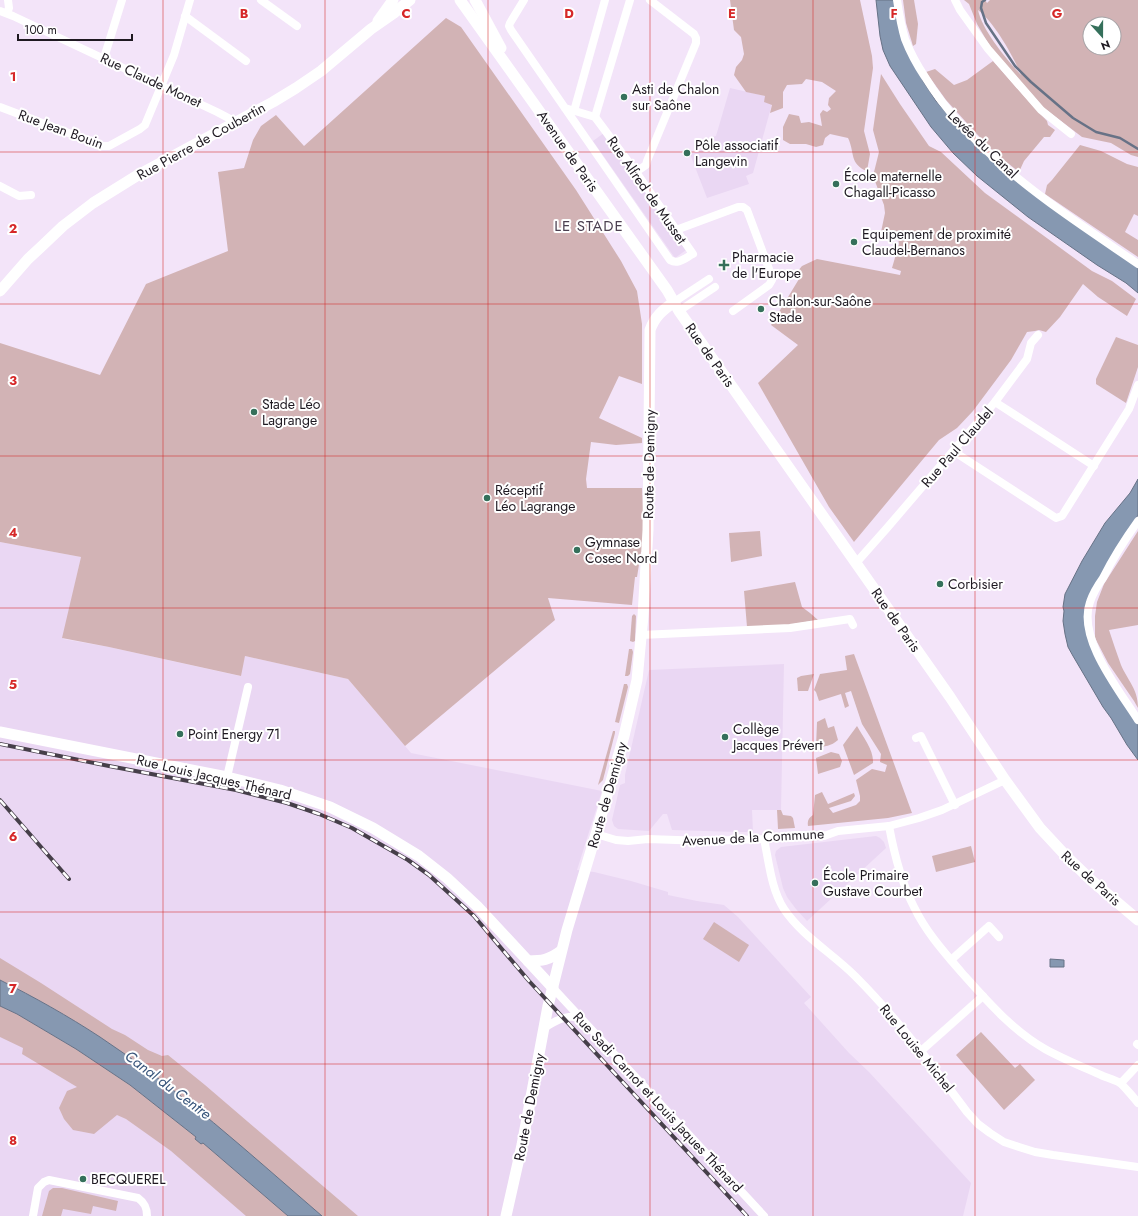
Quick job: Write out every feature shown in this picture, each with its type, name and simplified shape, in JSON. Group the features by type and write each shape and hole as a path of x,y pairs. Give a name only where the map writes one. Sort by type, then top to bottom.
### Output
{"main road":[{"path":"371,29 393,0"},
{"name":"Rue Pierre de Coubertin","path":"0,291 28,259 63,226 93,203 138,175 273,102 321,71 371,29 394,14 410,0"},
{"name":"Avenue de Paris","path":"460,0 667,290 677,307"},
{"path":"475,0 520,84"},
{"name":"Rue de Paris","path":"677,307 950,697 1005,780 1051,841 1092,881 1138,920"},
{"name":"Route de Demigny","path":"506,1216 561,952 624,736 635,687 641,635 648,530 650,330 657,316 677,307"},
{"name":"Rue Louis Jacques Thénard","path":"0,732 227,777 280,790 330,807 372,828 419,856 447,878 477,906 553,988"},
{"path":"528,961 540,961 551,958 561,952"}],"street":[{"path":"2,12 9,8 8,0"},
{"path":"104,58 122,0"},
{"name":"Rue Jean Bouin","path":"0,107 103,146 109,146 140,129 145,125 174,55 190,0"},
{"path":"261,0 297,26"},
{"name":"Rue Alfred de Musset","path":"524,0 509,26 670,260 673,262 683,260 693,254 596,117"},
{"path":"574,111 605,0"},
{"path":"565,108 596,117 630,0"},
{"path":"636,172 646,165 696,43 694,34 650,0"},
{"name":"Levée du Canal","path":"897,0 905,39 912,55 935,94 962,127 1006,169 1074,220 1138,264"},
{"path":"955,0 960,10 988,49 1041,110 1071,134"},
{"name":"Rue Claude Monet","path":"2,12 104,58 236,122"},
{"path":"185,16 246,61"},
{"path":"0,186 19,196 31,195"},
{"path":"676,230 738,207 743,207 748,210 772,280 769,285 733,311"},
{"path":"677,307 709,279"},
{"path":"677,307 715,287"},
{"name":"Rue Paul Claudel","path":"856,563 995,402 1027,359 1032,343 1038,335"},
{"path":"953,451 1056,518 1062,516 1130,409 1138,385"},
{"path":"995,402 1094,466"},
{"path":"1138,521 1115,555 1100,582 1090,603 1088,611 1091,638 1096,651 1138,720"},
{"path":"641,635 782,628 850,619 853,625"},
{"path":"227,777 248,687"},
{"path":"916,738 921,736 955,805"},
{"name":"Avenue de la Commune","path":"596,834 616,840 628,841 648,839 699,841 764,839 796,835 824,836 838,831 889,826 919,818 955,805 1005,780"},
{"path":"889,826 901,875 914,907 928,932 983,996 1013,1026 1044,1048 1063,1058 1121,1083 1138,1103"},
{"name":"Rue Louise Michel","path":"764,839 778,899 784,909 803,930 859,979 888,1011 978,1124 1004,1142 1035,1152 1138,1166"},
{"path":"951,960 990,926 999,937"},
{"name":"Rue Sadi Carnot et Louis Jaques Thénard","path":"553,988 764,1216"},
{"path":"921,1051 983,996"},
{"path":"544,1028 556,1020 564,1017 578,1016"},
{"path":"1121,1083 1138,1065"},
{"path":"33,1216 38,1188 44,1182 49,1180 138,1198 146,1205 146,1216"}],"shaded area":[{"path":"730,0 860,0 872,56 873,68 864,131 870,154 867,171 857,165 853,157 848,138 830,134 825,138 823,145 816,147 806,144 790,144 783,140 783,127 789,114 799,116 801,123 809,122 822,126 820,114 823,110 827,112 831,109 828,105 829,98 836,91 822,82 806,79 802,84 787,85 783,92 783,108 770,113 772,105 764,102 765,96 746,92 734,75 736,67 742,60 744,54 741,37 734,30"},
{"path":"903,0 914,0 918,24 916,44 913,46 906,23"},
{"path":"964,0 985,0 987,3 990,0 1138,0 1138,157 1131,155 1111,143 1082,137 1044,108 991,48 977,24 969,4","holes":["978,10 1003,40 1021,75 1002,53 984,26"]},
{"path":"446,18 461,27 576,190 621,261 637,291 642,324 642,384 619,376 599,418 642,438 642,443 616,445 591,442 586,479 587,488 642,488 644,527 643,552 641,552 637,577 635,577 632,605 548,598 555,620 405,746 348,679 245,656 241,676 62,638 81,557 0,542 0,343 100,375 146,284 228,251 218,172 244,168 253,140 261,126 276,115 304,146"},
{"path":"993,61 1047,121 1048,125 1055,130 1050,137 1044,137 1024,161 1019,172 994,152 975,132 946,100 926,72 935,69 954,85 967,80"},
{"path":"881,74 929,146 941,152 985,193 1092,271 1112,281 1136,299 1127,316 1098,297 1083,284 1060,317 1046,332 1039,330 1027,332 1011,360 973,411 957,428 939,440 854,542 829,507 758,383 798,345 771,325 799,279 797,272 802,266 817,259 900,275 901,271 892,268 899,244 898,238 881,232 885,213 884,205 873,176 879,152 873,130"},
{"path":"730,88 765,96 772,104 753,173 746,176 749,184 707,198 690,154 712,146 709,138 716,136"},
{"path":"604,133 686,250 675,258 593,141"},
{"path":"1080,145 1101,151 1127,164 1138,167 1138,216 1134,214 1125,232 1138,240 1138,257 1045,194 1047,185"},
{"path":"1116,337 1138,345 1138,367 1126,403 1096,384 1096,379"},
{"path":"760,531 762,556 731,562 729,533"},
{"path":"1138,531 1138,625 1109,630 1121,665 1134,690 1138,701 1138,708 1108,663 1095,638 1095,616 1097,602 1104,584"},
{"path":"0,542 81,557 63,639 109,647 240,676 245,656 348,679 411,753 602,791 577,870 594,872 631,881 668,892 668,895 724,905 738,917 811,997 804,1003 971,1183 963,1216 0,1216"},
{"path":"795,582 802,607 818,620 787,625 747,627 744,591"},
{"path":"634,614 636,616 635,641 633,642 630,641 632,616"},
{"path":"629,649 632,649 633,652 630,674 625,676"},
{"path":"854,654 912,813 888,818 808,826 809,819 813,815 815,795 822,792 828,804 854,793 855,796 851,801 829,808 833,813 856,805 860,801 860,796 856,780 872,769 885,772 887,765 880,762 881,754 862,724 851,691 845,693 849,706 845,708 841,694 819,701 814,690 820,674 847,670 845,656"},
{"path":"784,664 781,810 752,810 753,832 672,830 667,814 663,814 649,831 618,829 614,826 612,820 620,785 625,783 625,775 649,670"},
{"path":"814,674 808,691 798,691 797,678"},
{"path":"624,684 627,684 628,687 619,723 615,722"},
{"path":"825,718 828,728 834,726 838,740 828,746 816,747 817,722"},
{"path":"857,726 870,748 873,763 854,775 843,745"},
{"path":"613,731 615,731 615,733 603,780 598,785"},
{"path":"831,752 839,754 842,761 840,767 818,774 816,758"},
{"path":"777,810 781,810 783,815 791,816 793,818 795,828 778,829"},
{"name":"École Primaire Gustave Courbet","path":"876,836 884,842 886,848 807,921 787,897 783,888 775,855 776,851 781,847"},
{"path":"971,846 975,862 936,872 932,856"},
{"path":"714,922 749,945 739,962 703,939"},
{"path":"0,958 148,1050 162,1056 168,1055 358,1216 322,1216 214,1123 158,1078 100,1037 63,1014 0,980"},
{"path":"0,1006 17,1014 76,1049 130,1085 196,1137 288,1216 246,1216 171,1151 126,1119 117,1115 94,1134 73,1130 64,1119 59,1108 67,1091 77,1087 22,1054 23,1048 0,1037"},
{"path":"981,1032 1015,1068 1020,1064 1035,1080 1004,1110 956,1055"},
{"path":"53,1188 62,1188 118,1201 116,1211 93,1206 91,1214 63,1209 61,1216 42,1216 49,1191"}],"water":[{"path":"876,0 894,0 923,81 936,101 971,141 1138,268 1138,293 1126,283 1097,265 1028,217 977,176 953,153 931,127 890,66 883,50 880,36"},
{"path":"1138,479 1138,515 1086,613 1107,676 1138,725 1138,760 1103,707 1068,647 1063,621 1063,607 1065,594 1082,561 1105,523 1130,493"},
{"path":"1050,959 1064,960 1064,967 1050,967"},
{"path":"0,980 63,1014 100,1037 158,1078 214,1123 322,1216 288,1216 203,1143 201,1144 195,1139 196,1137 130,1085 76,1049 17,1014 0,1006"}],"waterway":[{"path":"985,0 982,2 981,8 986,23 1015,66 1031,82 1073,118 1096,132 1120,138 1138,149"}],"railway":[{"path":"0,744 236,790 287,803 319,814 352,828 408,860 429,875 474,916 529,981 747,1216"},
{"path":"0,800 69,879"}],"place":[{"name":"Asti de Chalon sur Saône","path":"624,97"},
{"name":"Pôle associatif Langevin","path":"687,153"},
{"name":"École maternelle Chagall-Picasso","path":"836,184"},
{"name":"Equipement de proximité Claudel-Bernanos","path":"854,242"},
{"name":"Pharmacie de l'Europe","path":"724,265"},
{"name":"Chalon-sur-Saône Stade","path":"761,309"},
{"name":"Stade Léo Lagrange","path":"254,412"},
{"name":"Réceptif Léo Lagrange","path":"487,498"},
{"name":"Gymnase Cosec Nord","path":"577,550"},
{"name":"Corbisier","path":"940,584"},
{"name":"Point Energy 71","path":"180,734"},
{"name":"Collège Jacques Prévert","path":"725,737"},
{"name":"École Primaire Gustave Courbet","path":"815,883"},
{"name":"BECQUEREL","path":"83,1179"}],"district":[{"name":"LE STADE","path":"589,226"}],"water label":[{"name":"Canal du Centre","path":"168,1085"}]}
